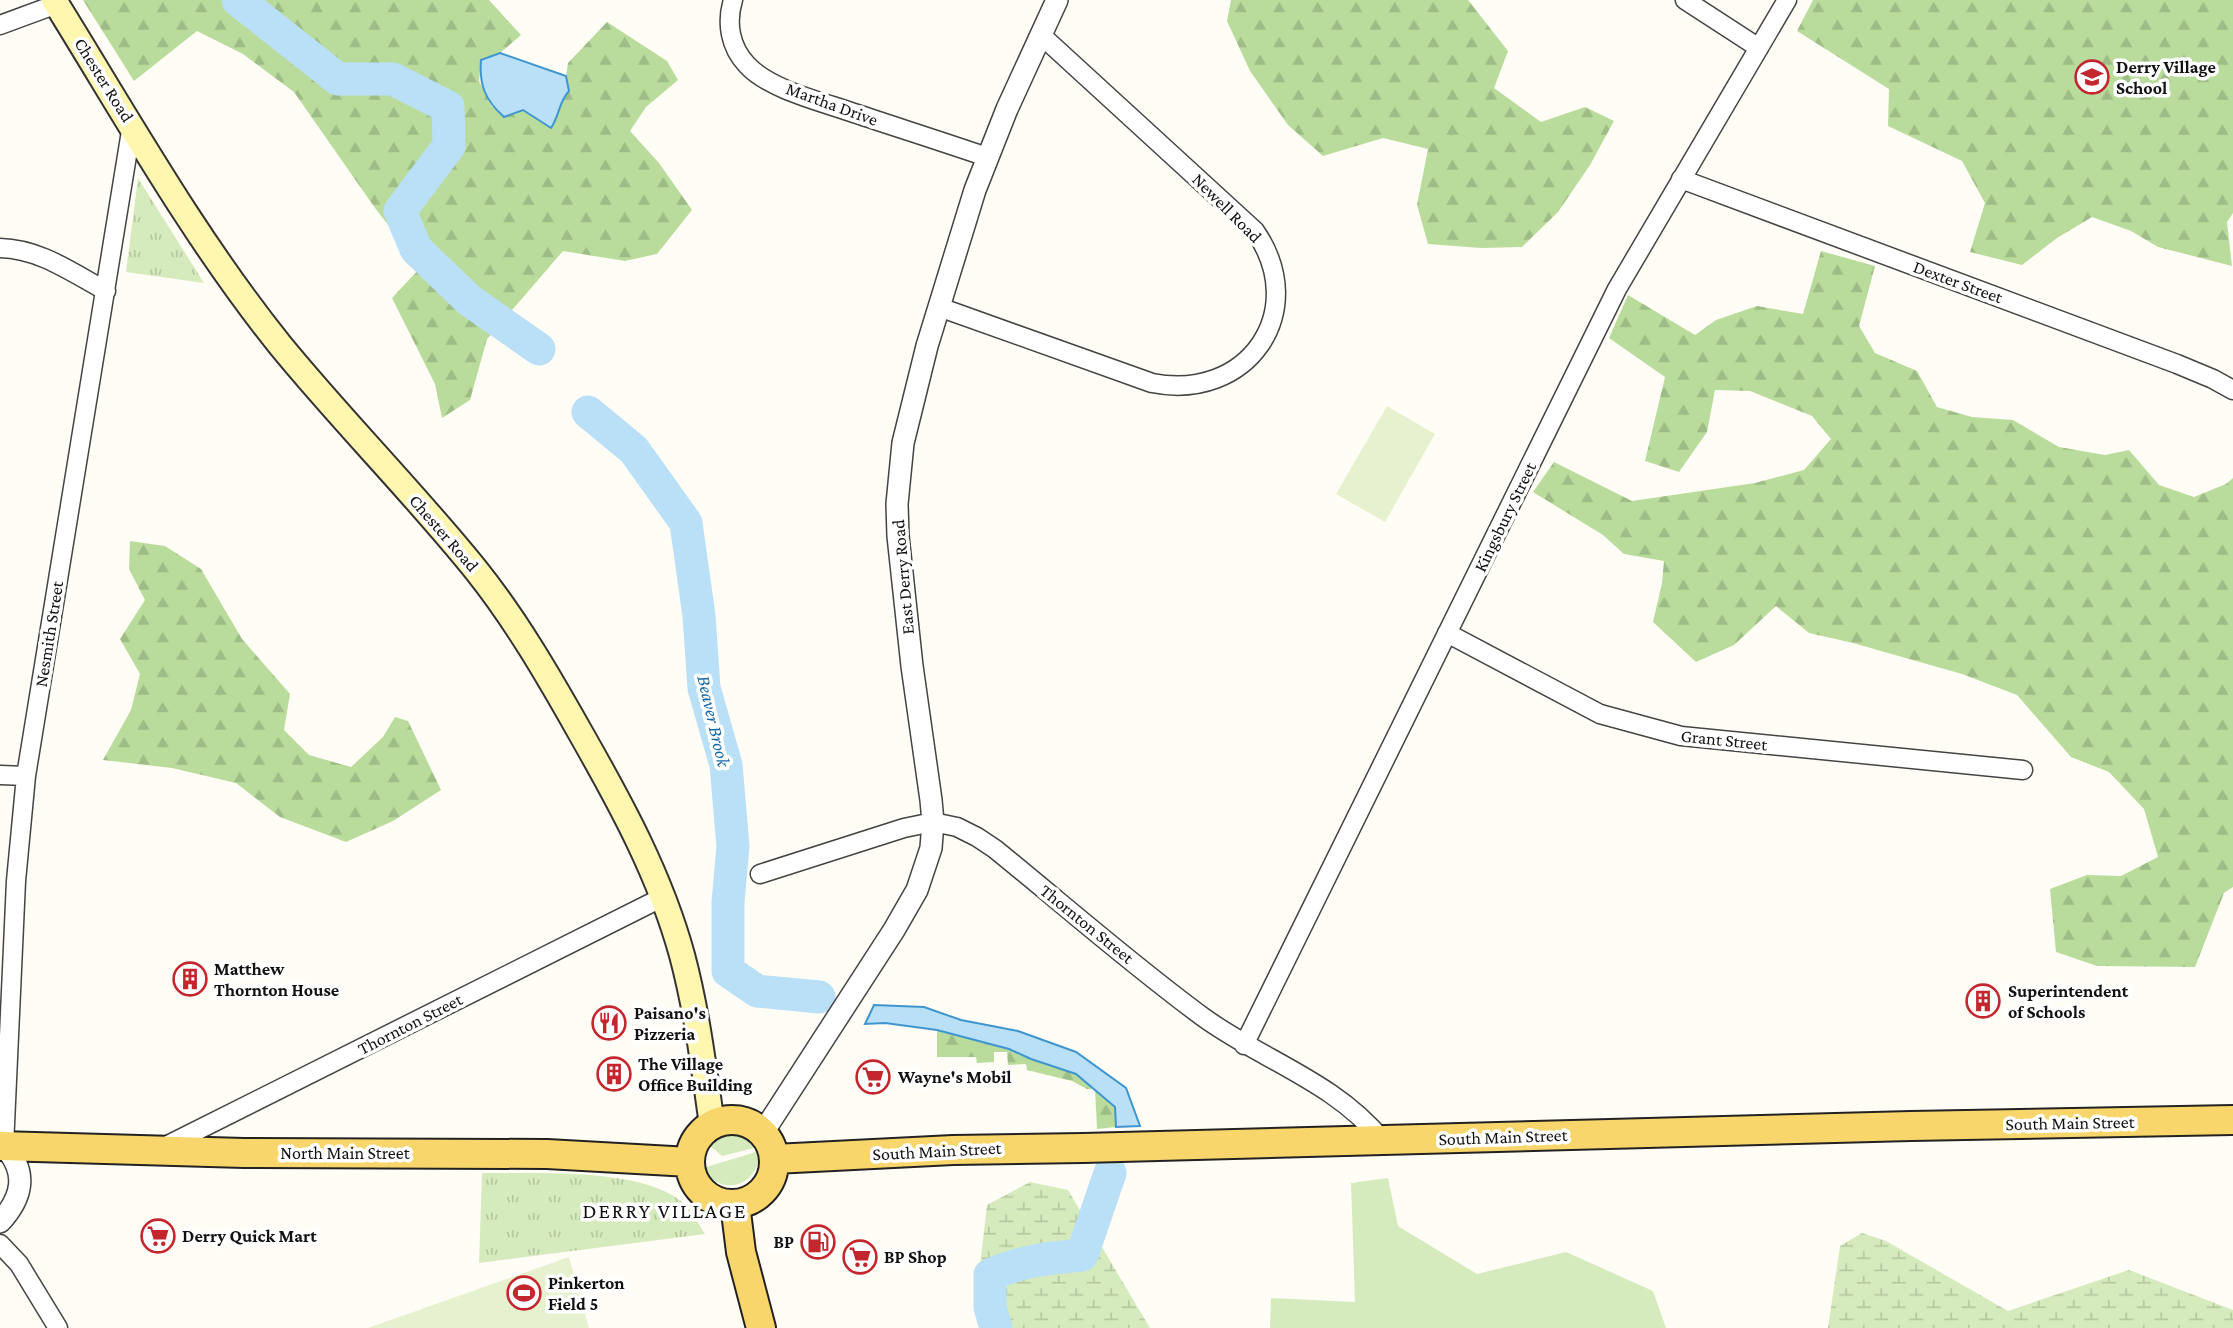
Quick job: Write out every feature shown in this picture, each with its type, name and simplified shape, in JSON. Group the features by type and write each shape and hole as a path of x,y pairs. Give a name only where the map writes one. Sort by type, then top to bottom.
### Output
{"main road":[{"name":"Chester Road","path":"56,2 234,285 280,345 478,572 556,689 626,812 663,897 682,956 712,1125"},
{"name":"South Main Street","path":"774,1159 953,1150 2233,1120"},
{"path":"725,1121 739,1121 762,1133 774,1159 766,1187 749,1200 735,1204 716,1202 705,1195 691,1174 690,1162 697,1140 712,1125 725,1121"},
{"name":"North Main Street","path":"1,1153 157,1150 547,1154 690,1162"},
{"path":"735,1204 741,1252 761,1328"}],"street":[{"name":"Martha Drive","path":"733,0 731,38 738,54 763,78 812,99 987,157"},
{"name":"East Derry Road","path":"762,1133 906,909 925,867 930,848 933,822 901,575 897,504 905,433 956,249 987,157 1057,0"},
{"path":"1685,0 1759,48"},
{"name":"Kingsbury Street","path":"1244,1045 1617,289 1787,0"},
{"path":"0,25 56,2"},
{"name":"Newell Road","path":"939,307 1152,383 1168,386 1203,384 1228,374 1249,359 1269,330 1275,313 1276,278 1272,261 1255,231 1041,35"},
{"name":"Nesmith Street","path":"1,1153 16,881 26,776 132,125"},
{"name":"Dexter Street","path":"1681,179 2177,364 2233,390"},
{"path":"0,248 38,254 106,291"},
{"name":"Grant Street","path":"1447,633 1600,713 1681,736 2023,770"},
{"path":"0,775 26,776"},
{"name":"Thornton Street","path":"760,874 904,828 933,822 957,827 995,849 1203,1017 1244,1045 1347,1104 1382,1140"},
{"name":"Thornton Street","path":"157,1150 663,897"},
{"path":"0,1222 15,1203 20,1176 15,1159 1,1153"},
{"path":"0,1244 19,1265 58,1328"}],"green space":[{"path":"83,0 489,0 521,35 500,53 481,60 479,81 492,107 523,110 551,128 569,91 566,76 568,63 607,22 667,61 678,80 646,107 630,131 659,163 692,210 657,254 625,261 563,251 487,339 470,400 442,418 435,384 392,298 421,267 375,208 294,92 243,54 197,31 134,81"},
{"path":"1231,0 1468,0 1508,51 1494,88 1541,122 1585,107 1614,121 1590,165 1558,212 1522,247 1481,248 1428,244 1417,205 1428,149 1383,138 1323,156 1288,125 1250,71 1227,21"},
{"name":"Derry Village School","path":"1813,0 2233,0 2233,213 2227,222 2232,266 2158,247 2131,231 2092,217 2057,238 2022,265 1970,252 1985,203 1962,161 1888,126 1889,89 1797,31"},
{"path":"138,178 204,283 126,272"},
{"path":"1821,251 1875,266 1859,326 1875,353 1917,371 1937,407 1972,417 2013,420 2059,447 2105,455 2129,450 2159,485 2194,497 2226,484 2233,478 2233,887 2224,893 2195,967 2097,966 2056,952 2050,889 2087,875 2121,876 2158,857 2144,809 2109,772 2071,757 2017,695 1962,674 1809,633 1776,606 1734,645 1696,662 1653,622 1664,561 1624,554 1603,535 1533,492 1554,462 1632,501 1755,483 1804,470 1831,439 1812,416 1750,391 1715,390 1707,432 1679,472 1645,461 1665,377 1609,338 1628,295 1695,335 1716,320 1757,306 1803,314"},
{"path":"1387,406 1435,434 1385,522 1336,494"},
{"path":"130,541 165,546 201,569 242,639 290,694 284,730 309,755 351,767 383,737 395,717 408,721 441,790 393,821 346,842 280,817 236,783 172,768 103,760 131,710 140,674 120,639 145,600 129,569"},
{"path":"937,1030 1009,1049 1076,1074 1094,1089 1027,1070 1026,1064 1008,1065 1007,1052 994,1052 994,1062 977,1063 976,1057 937,1057"},
{"path":"1095,1090 1116,1107 1116,1127 1097,1129"},
{"path":"734,1133 748,1138 758,1147 722,1156 708,1144 719,1136"},
{"path":"759,1151 758,1163 753,1173 738,1184 719,1183 703,1168"},
{"path":"482,1173 560,1173 618,1178 645,1184 669,1193 687,1206 705,1234 479,1263"},
{"path":"1388,1178 1398,1226 1477,1274 1566,1252 1653,1291 1666,1328 1270,1328 1271,1298 1355,1302 1351,1183"},
{"path":"1030,1182 1068,1190 1150,1328 983,1328 976,1302 987,1205"},
{"path":"1862,1233 1886,1241 2008,1311 2129,1270 2233,1310 2233,1328 1828,1328 1840,1246"},
{"name":"Pinkerton Field 5","path":"569,1257 589,1328 368,1328"}],"water":[{"path":"500,53 566,76 569,91 551,128 523,110 504,117 492,104 482,85 481,60"},
{"path":"874,1005 924,1007 961,1020 1018,1031 1076,1052 1126,1088 1140,1126 1116,1127 1115,1107 1076,1074 1009,1049 937,1030 885,1023 865,1024"}],"waterway":[{"name":"Beaver Brook","path":"238,0 338,79 393,79 448,107 449,146 400,211 416,249 469,300 539,349"},
{"name":"Beaver Brook","path":"588,412 634,450 686,523 699,616 704,688 726,765 733,846 728,902 728,971 757,991 819,997"},
{"name":"Beaver Brook","path":"996,1328 990,1307 990,1275 1023,1263 1082,1255 1110,1173"}],"place":[{"name":"Derry Village School","path":"2092,77"},
{"name":"Matthew Thornton House","path":"190,979"},
{"name":"Superintendent of Schools","path":"1983,1001"},
{"name":"Paisano's Pizzeria","path":"609,1023"},
{"name":"The Village Office Building","path":"614,1074"},
{"name":"Wayne's Mobil","path":"873,1077"},
{"name":"Derry Quick Mart","path":"158,1236"},
{"name":"BP","path":"818,1242"},
{"name":"BP Shop","path":"860,1257"},
{"name":"Pinkerton Field 5","path":"524,1293"}],"district":[{"name":"DERRY VILLAGE","path":"665,1211"}]}
